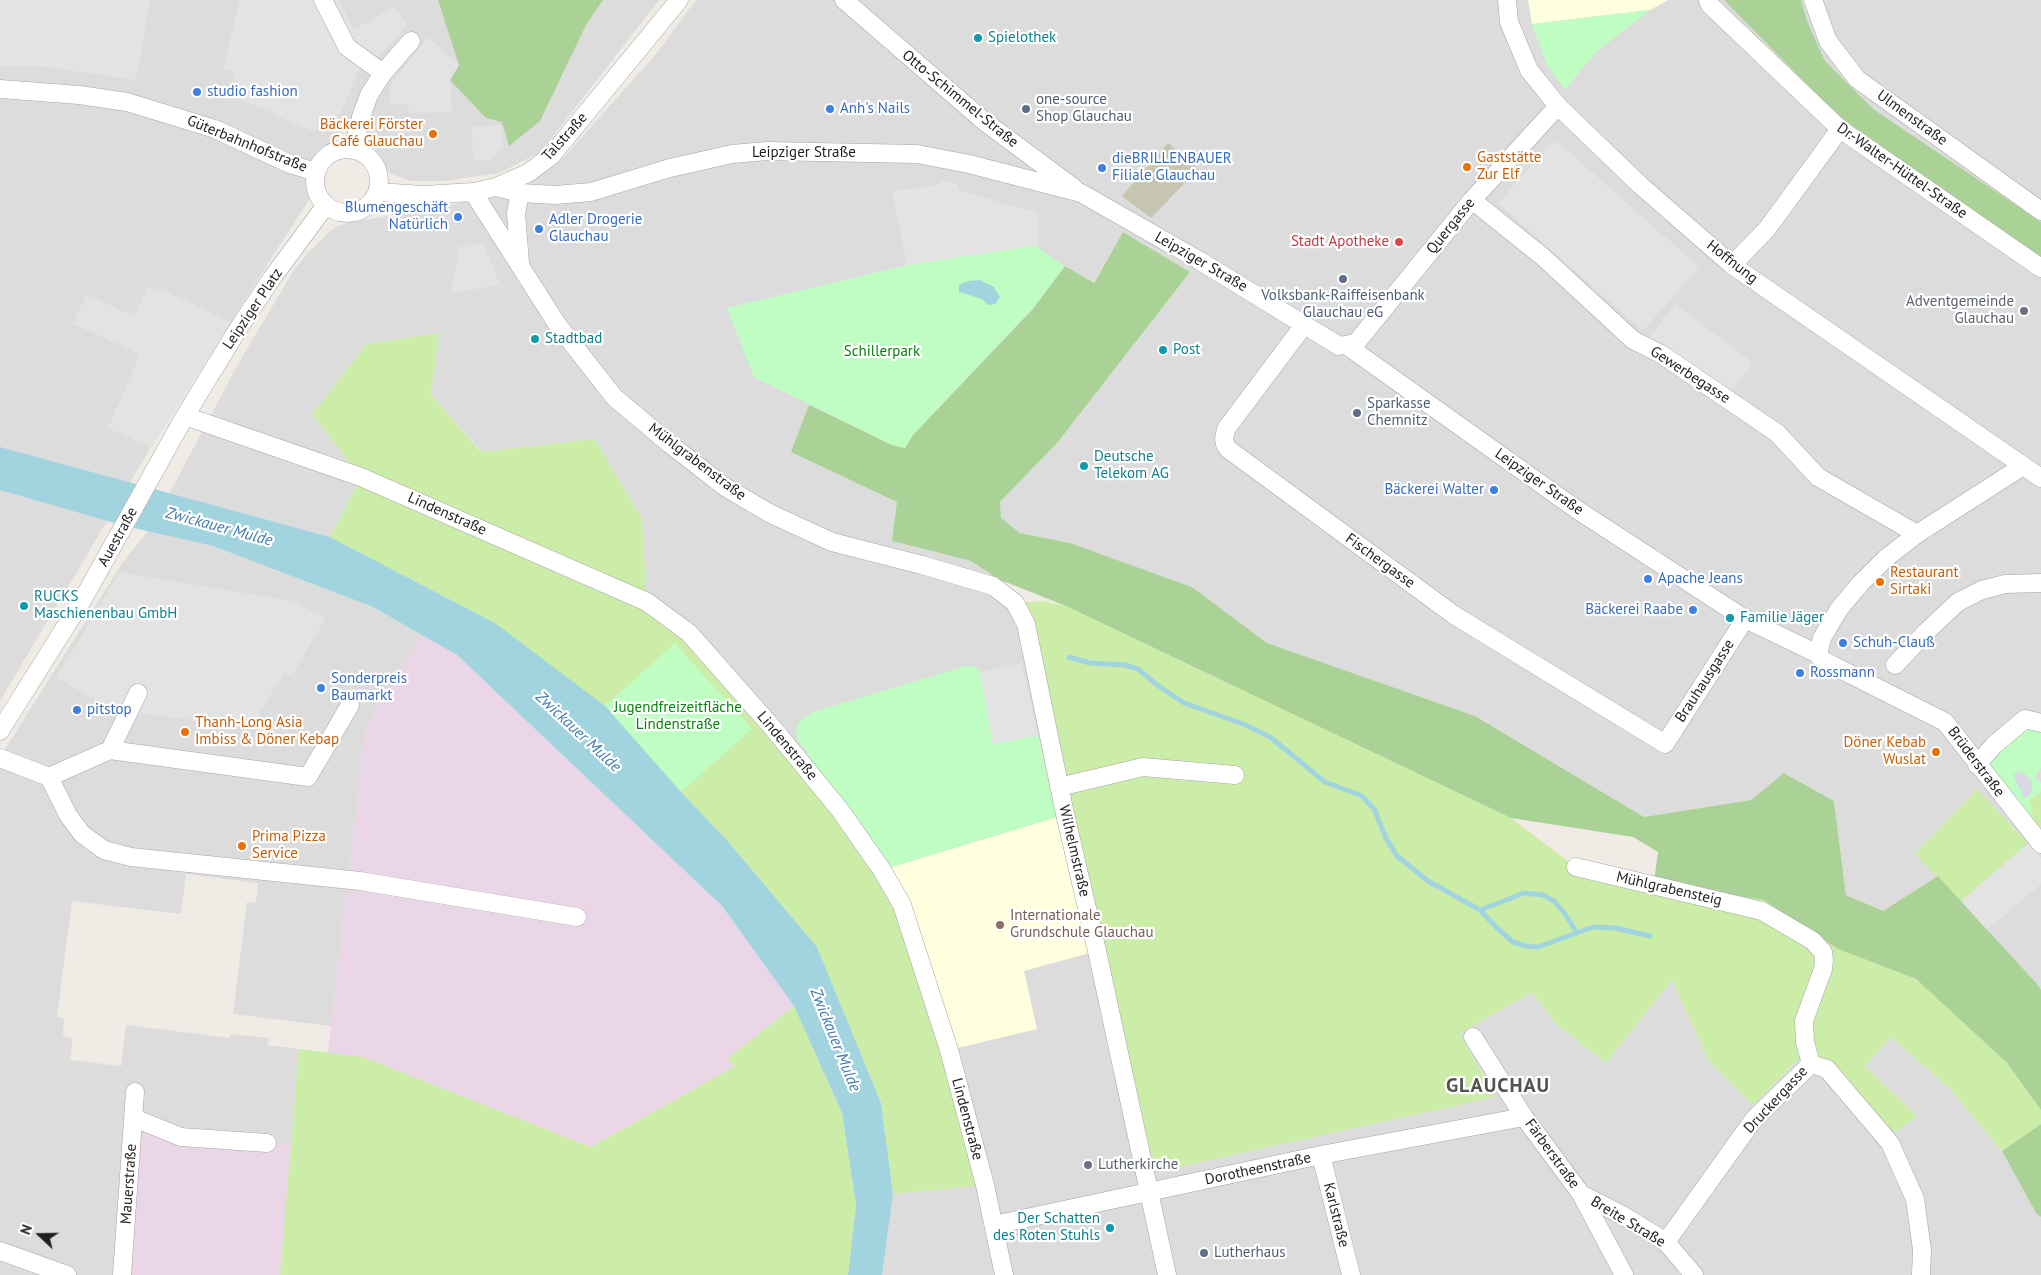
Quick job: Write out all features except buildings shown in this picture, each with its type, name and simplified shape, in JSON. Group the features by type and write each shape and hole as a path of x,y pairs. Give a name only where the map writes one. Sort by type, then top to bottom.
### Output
{"street":[{"path":"323,0 346,47 382,73"},
{"name":"Talstraße","path":"377,192 424,195 472,192 496,187 528,173 551,156 679,0"},
{"name":"Otto-Schimmel-Straße","path":"844,0 985,122 1081,193"},
{"name":"Hoffnung","path":"1507,0 1509,22 1529,70 1558,106 1640,184 1732,265 2041,478"},
{"name":"Dr.-Walter-Hüttel-Straße","path":"1708,0 1710,5 1840,130 2041,268"},
{"name":"Ulmenstraße","path":"1812,0 1828,41 1856,79 2041,211"},
{"path":"353,150 361,117 369,95 382,73 411,41"},
{"name":"Güterbahnhofstraße","path":"0,89 79,94 127,102 215,129 290,164 316,172"},
{"name":"Quergasse","path":"1346,345 1356,343 1472,200 1558,106"},
{"path":"1732,265 1767,228 1840,130"},
{"path":"344,149 353,150 364,154 372,161 378,176 377,192 368,204 356,212 340,212 326,206 316,190 316,172 326,156 344,149"},
{"name":"Leipziger Straße","path":"496,187 520,193 555,195 591,192 670,168 732,154 767,150 917,154 969,164 1081,193 1188,254 1339,346 1346,345 1576,508 1745,619 1818,654"},
{"name":"Mühlgrabenstraße","path":"472,192 556,324 614,397 725,487 769,513 832,542 922,565 993,586"},
{"name":"Mühlgrabenstraße","path":"520,193 516,213 521,268"},
{"name":"Gewerbegasse","path":"1472,200 1543,257 1633,340 1661,354 1777,433 1818,477 1917,534"},
{"name":"Leipziger Platz","path":"185,416 272,278 326,206"},
{"name":"Fischergasse","path":"1304,325 1226,429 1224,440 1228,449 1454,615 1665,744"},
{"name":"Auestraße","path":"0,731 83,598 185,416"},
{"name":"Lindenstraße","path":"185,416 362,477 647,602 689,633 772,727 840,810 882,870 902,905 949,1050 994,1225 1004,1275"},
{"path":"1818,654 1822,638 1839,610 1860,584 1886,558 1917,534 2023,466"},
{"path":"1895,665 1958,602 1982,590 2005,584 2041,583"},
{"name":"Wilhelmstraße","path":"993,586 1015,603 1026,624 1059,787 1167,1275"},
{"name":"Brauhausgasse","path":"1665,744 1745,619"},
{"name":"Brüderstraße","path":"1818,654 1821,659 1946,722 1977,765 2041,844"},
{"path":"110,750 138,693"},
{"path":"49,777 110,750 308,777 350,704"},
{"path":"1977,765 1994,745 2026,719 2041,723"},
{"path":"0,758 49,777 68,815 82,834 104,850 131,857 360,881 577,917"},
{"path":"1059,787 1143,767 1235,775"},
{"name":"Mühlgrabensteig","path":"1576,867 1762,910"},
{"name":"Druckergasse","path":"1666,1242 1754,1119 1811,1064 1805,1042 1804,1021 1823,969 1823,952 1813,941 1762,910"},
{"name":"Färberstraße","path":"1473,1037 1524,1117 1581,1194 1624,1275"},
{"path":"1811,1064 1827,1070 1890,1143 1915,1199 1922,1250 1921,1275"},
{"name":"Mauerstraße","path":"122,1275 135,1092"},
{"name":"Dorotheenstraße","path":"994,1225 1322,1155 1524,1117"},
{"path":"134,1118 181,1137 267,1143"},
{"name":"Karlstraße","path":"1322,1155 1351,1275"},
{"name":"Breite Straße","path":"1581,1194 1622,1215 1666,1242 1694,1275"},
{"path":"0,1251 67,1275"}],"shaded area":[{"path":"0,0 659,0 541,152 499,173 444,181 411,181 391,174 380,163 374,144 343,131 335,141 319,151 310,163 305,176 310,198 151,447 0,701"},
{"path":"0,0 150,0 136,80 46,67 0,66"},
{"path":"240,0 339,0 354,29 395,7 407,25 385,50 358,72 337,121 312,131 229,94 235,72 223,69"},
{"path":"696,0 2041,0 2041,990 1938,876 1883,911 1846,895 1834,801 1785,773 1751,800 1644,817 1475,716 1267,643 1192,587 1070,543 1020,533 1001,518 1000,502 1058,442 1190,272 1123,232 1093,283 1066,266 898,502 892,541 971,561 998,579 1015,603 1494,1096 1460,1033 1532,992 1556,1024 1606,1063 1672,980 1709,1061 1753,1104 1799,1059 1808,1056 1835,1063 1891,1133 1917,1116 1864,1066 1891,1037 1949,1088 2002,1151 2036,1213 2041,1217 2041,1275 882,1275 893,1194 984,1185 647,602 596,439 482,452 431,395 438,334 330,537 169,494 238,364 294,270 328,233 337,226 355,221 429,210 486,197 534,180 564,157 656,54"},
{"path":"1528,0 1668,0 1650,10 1532,24"},
{"path":"428,37 459,65 450,80 452,112 409,113 408,104 390,104 390,89 393,81"},
{"path":"502,125 503,147 491,160 473,161 472,127"},
{"path":"1558,142 1699,267 1643,331 1498,203 1548,146"},
{"path":"1168,143 1198,169 1151,218 1122,196"},
{"path":"943,181 957,184 960,191 1039,213 1037,245 907,265 892,191 934,186"},
{"path":"483,242 500,285 451,293 459,247"},
{"path":"147,287 165,291 231,322 151,447 108,428 140,354 73,324 86,294 134,316"},
{"path":"1675,304 1753,363 1731,391 1649,338"},
{"path":"148,531 213,546 373,607 423,635 366,728 331,1026 233,1014 247,902 256,903 258,883 186,874 181,914 72,901 57,1017 64,1018 63,1036 73,1038 70,1060 121,1066 126,1025 230,1038 231,1034 269,1038 268,1045 299,1049 292,1145 181,1137 122,1275 0,1275 0,762 5,749 123,562"},
{"path":"119,572 286,600 326,617 292,676 284,672 252,727 138,713 117,714 57,677"},
{"path":"423,635 457,655 722,906 794,1006 728,1059 735,1066 591,1147 363,1058 328,1053 366,728"},
{"path":"1022,663 1038,735 993,744 980,672"},
{"path":"2024,773 2032,781 2032,792 2024,799 2013,774"},
{"name":"Internationale Grundschule Glauchau","path":"1057,817 1097,951 1024,971 1037,1029 949,1050 882,870"},
{"path":"2028,843 2041,859 2041,884 1987,930 1961,901"},
{"path":"134,1118 181,1137 292,1145 280,1275 122,1275"}],"green space":[{"path":"438,0 603,0 586,25 540,121 509,146 502,122 486,118 450,80 459,65"},
{"path":"1724,0 1801,0 1807,21 1825,61 1873,109 2041,222 2041,262 1843,121"},
{"path":"1650,10 1595,53 1565,90 1547,65 1532,24"},
{"path":"1123,232 1190,272 1058,442 1000,502 1001,518 1020,533 1070,543 1192,587 1267,643 1475,716 1644,817 1751,800 1784,773 1834,801 1846,895 1883,911 1938,876 2041,990 2041,1110 2007,1063 1916,979 1838,949 1764,900 1654,882 1658,852 1633,837 1511,818 1066,606 998,579 971,561 892,541 897,502 791,452 809,405 892,445 905,448 913,435 1033,309 1065,266 1094,283"},
{"name":"Schillerpark","path":"1037,245 1041,250 1065,266 1033,308 913,435 905,448 892,445 754,377 727,308 907,265"},
{"path":"439,333 431,395 481,452 595,439 642,519 647,602 689,633 882,870 985,1185 893,1194 881,1103 817,947 726,839 681,792 495,623 330,537 361,477 312,414 367,344"},
{"path":"1042,601 1066,606 1511,818 1576,867 1764,900 1838,949 1916,979 2007,1063 2041,1110 2041,1124 2002,1151 1949,1088 1891,1037 1865,1066 1917,1116 1892,1134 1835,1063 1808,1056 1799,1059 1753,1105 1709,1061 1672,980 1606,1063 1556,1024 1532,992 1460,1033 1495,1097 1156,1172 1097,951 1015,603"},
{"name":"Jugendfreizeitfläche Lindenstraße","path":"675,643 752,729 681,792 605,706"},
{"path":"966,666 975,667 980,672 993,744 1038,735 1057,817 888,868 798,740 796,732 798,724 805,717 816,711"},
{"path":"2023,726 2041,731 2041,767 2035,778 2041,783 2041,791 2029,801 2037,831 1986,767"},
{"path":"1977,789 2028,843 1961,901 1915,854"},
{"path":"2041,791 2041,827 2037,831 2029,800"},
{"path":"794,1006 842,1113 856,1205 848,1275 280,1275 299,1049 363,1057 591,1147 735,1066 727,1059"},
{"path":"2041,1124 2041,1217 2036,1213 2002,1151"}],"water":[{"path":"980,280 994,287 1000,297 995,304 988,305 982,299 959,292 959,285 968,281"},
{"name":"Zwickauer Mulde","path":"0,447 330,537 495,623 605,706 681,792 726,839 817,947 881,1103 893,1194 882,1275 848,1275 856,1205 842,1113 794,1006 722,906 457,655 373,607 213,546 125,526 0,490"}],"waterway":[{"path":"1069,657 1090,663 1125,665 1138,669 1184,703 1243,724 1270,737 1325,782 1362,796 1374,809 1386,838 1397,856 1428,881 1480,910 1513,942 1538,947 1593,927 1615,928 1650,936"},
{"path":"1480,910 1524,893 1543,895 1554,901 1577,933"}],"place":[{"name":"Spielothek","path":"978,38"},
{"name":"studio fashion","path":"197,92"},
{"name":"Anh's Nails","path":"830,109"},
{"name":"one-source Shop Glauchau","path":"1026,109"},
{"name":"Bäckerei Förster Café Glauchau","path":"433,134"},
{"name":"Gaststätte Zur Elf","path":"1467,167"},
{"name":"dieBRILLENBAUER Filiale Glauchau","path":"1102,168"},
{"name":"Blumengeschäft Natürlich","path":"458,217"},
{"name":"Adler Drogerie Glauchau","path":"539,229"},
{"name":"Stadt Apotheke","path":"1399,242"},
{"name":"Volksbank-Raiffeisenbank Glauchau eG","path":"1343,279"},
{"name":"Adventgemeinde Glauchau","path":"2024,311"},
{"name":"Stadtbad","path":"535,339"},
{"name":"Post","path":"1163,350"},
{"name":"Sparkasse Chemnitz","path":"1357,413"},
{"name":"Deutsche Telekom AG","path":"1084,466"},
{"name":"Bäckerei Walter","path":"1494,490"},
{"name":"Apache Jeans","path":"1648,579"},
{"name":"Restaurant Sirtaki","path":"1880,582"},
{"name":"RUCKS Maschienenbau GmbH","path":"24,606"},
{"name":"Bäckerei Raabe","path":"1693,610"},
{"name":"Familie Jäger","path":"1730,618"},
{"name":"Schuh-Clauß","path":"1843,643"},
{"name":"Rossmann","path":"1800,673"},
{"name":"Sonderpreis Baumarkt","path":"321,688"},
{"name":"pitstop","path":"77,710"},
{"name":"Thanh-Long Asia Imbiss & Döner Kebap","path":"185,732"},
{"name":"Döner Kebab Wuslat","path":"1936,752"},
{"name":"Prima Pizza Service","path":"242,846"},
{"name":"Internationale Grundschule Glauchau","path":"1000,925"},
{"name":"Lutherkirche","path":"1088,1165"},
{"name":"Der Schatten des Roten Stuhls","path":"1110,1228"},
{"name":"Lutherhaus","path":"1204,1253"}],"district":[{"name":"GLAUCHAU","path":"1498,1086"}]}
